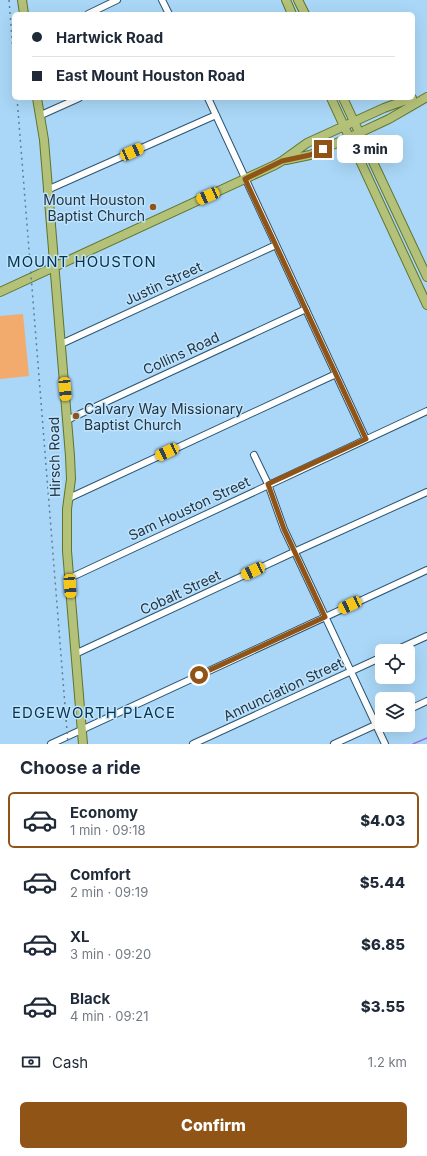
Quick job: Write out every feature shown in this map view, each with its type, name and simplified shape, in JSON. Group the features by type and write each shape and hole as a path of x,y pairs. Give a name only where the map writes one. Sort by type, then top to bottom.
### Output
{"main road":[{"path":"22,0 24,12"},
{"path":"286,0 291,12"},
{"path":"298,0 304,12"},
{"path":"415,97 427,92"},
{"path":"282,161 310,155 349,138 390,119 427,97"},
{"name":"Hirsch Road","path":"37,100 44,140 70,456 69,498 67,509 67,551 83,744"},
{"path":"332,100 427,306"},
{"path":"344,100 427,277"},
{"path":"0,292 245,179 282,161 307,143 384,108 406,100"},
{"path":"384,108 390,119"},
{"path":"380,206 391,200"},
{"path":"407,265 419,259"}],"street":[{"path":"92,12 117,0"},
{"path":"162,0 168,12"},
{"path":"41,115 75,100"},
{"path":"209,100 366,439"},
{"path":"47,190 216,115"},
{"name":"Justin Street","path":"61,344 276,245"},
{"name":"Collins Road","path":"67,420 306,309"},
{"path":"69,498 336,374"},
{"name":"Sam Houston Street","path":"70,578 268,484 427,411"},
{"path":"254,455 268,484 294,552 375,725 334,744"},
{"name":"Cobalt Street","path":"75,654 427,492"},
{"path":"51,744 427,570"},
{"path":"409,644 427,636"},
{"name":"Annunciation Street","path":"193,744 375,659"},
{"path":"415,707 427,701"},
{"path":"379,732 385,744"}],"shaded area":[{"path":"23,314 29,376 0,379 0,316"}],"waterway":[{"path":"413,744 427,738"}],"railway":[{"path":"9,0 12,38"},
{"path":"17,100 68,744"}],"place":[{"name":"Mount Houston Baptist Church","path":"153,207"},
{"name":"Calvary Way Missionary Baptist Church","path":"76,416"}],"district":[{"name":"MOUNT HOUSTON","path":"82,261"},
{"name":"EDGEWORTH PLACE","path":"94,712"}],"route":[{"path":"199,675 325,617 284,529 268,484 366,439 245,179 282,161 310,155 323,149"}]}
